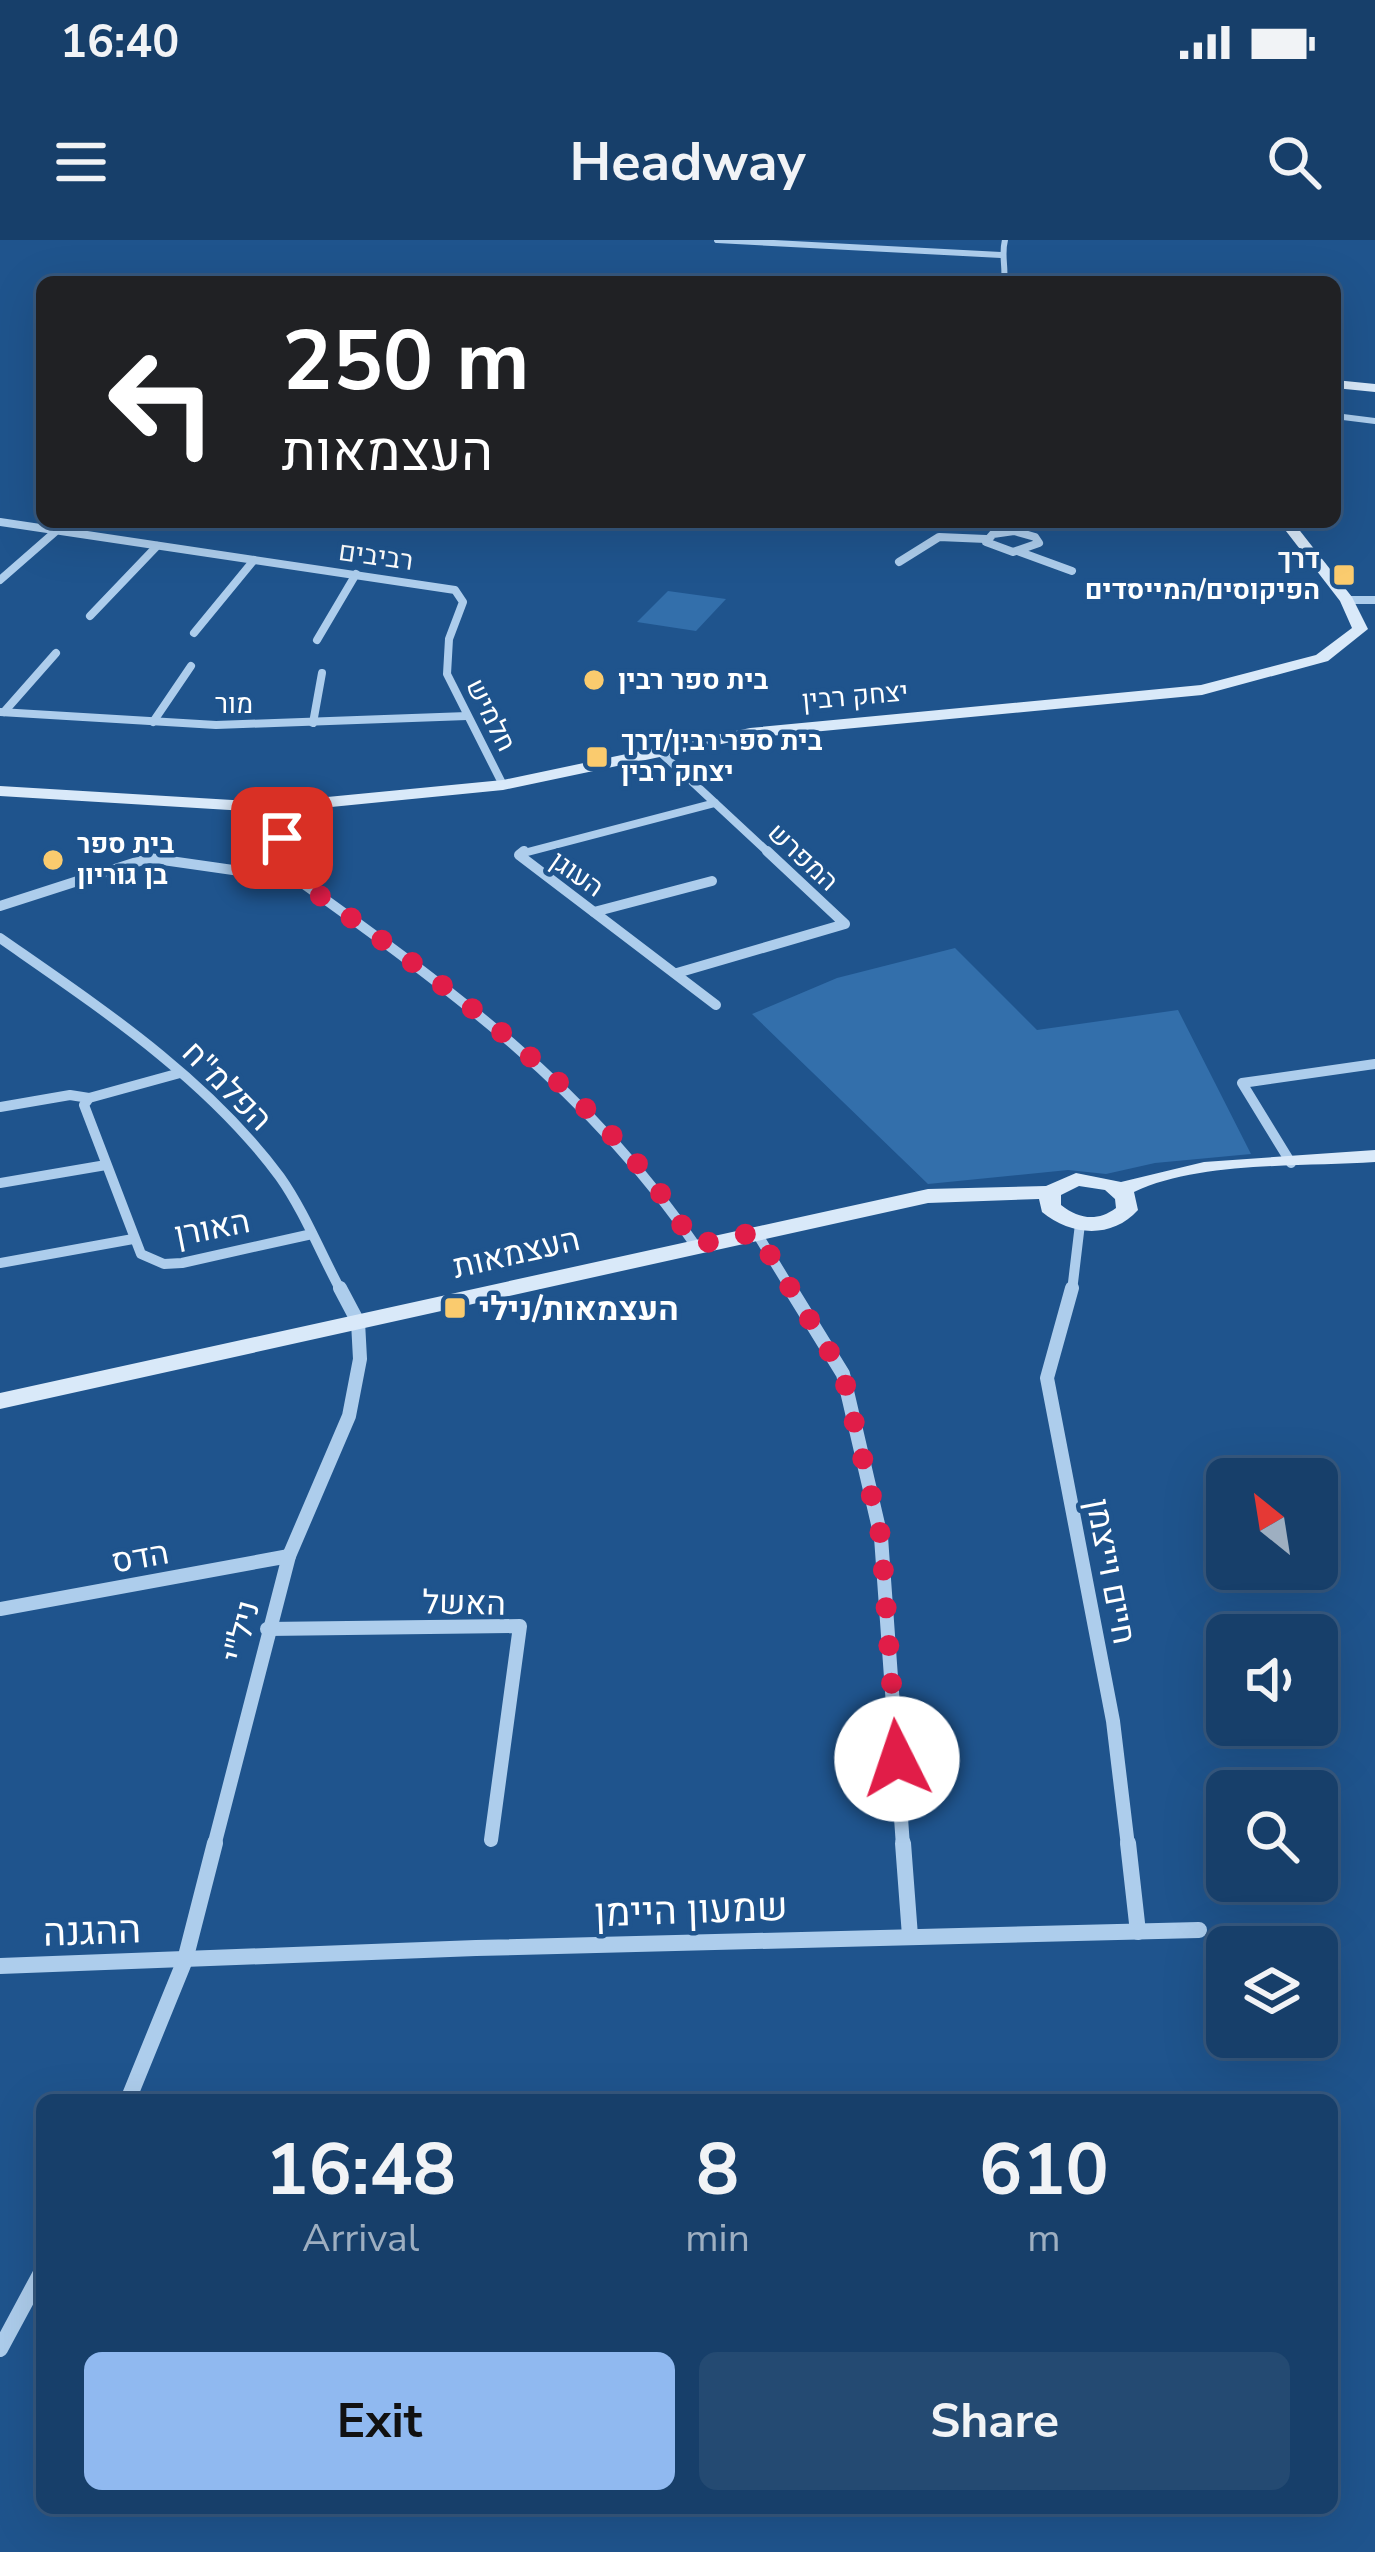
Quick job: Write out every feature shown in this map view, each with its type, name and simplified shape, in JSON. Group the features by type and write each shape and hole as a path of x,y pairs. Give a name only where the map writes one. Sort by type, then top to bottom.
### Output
{"street":[{"path":"717,240 1001,255"},
{"path":"1005,240 1001,255 1005,276"},
{"path":"1341,385 1375,388"},
{"path":"1341,417 1375,421"},
{"name":"רביבים","path":"0,522 444,587 459,596"},
{"path":"1029,534 1032,528"},
{"name":"יצחק רבין","path":"253,806 267,797 289,794 314,803 503,785 750,733 1202,690 1322,658 1368,632 1291,528"},
{"path":"899,562 916,544 949,532 986,539 1006,531 1038,539 1037,546 1019,551"},
{"path":"0,580 55,532"},
{"path":"986,539 995,548 1019,551 1072,571"},
{"path":"90,616 157,546"},
{"path":"194,633 254,560"},
{"path":"317,640 356,574"},
{"name":"חלמיש","path":"459,596 462,609 445,660 467,716 503,785"},
{"path":"1346,600 1375,600"},
{"path":"2,712 56,653"},
{"path":"153,722 191,666"},
{"path":"313,723 322,673"},
{"name":"מור","path":"2,712 153,722 313,723 467,716"},
{"name":"המפרש","path":"658,750 844,924 677,973"},
{"path":"0,791 253,806 258,819 286,823 310,815 314,803"},
{"name":"העוגן","path":"715,803 527,849 519,855 716,1005"},
{"path":"286,823 282,858 287,872 452,992 552,1079 643,1170 695,1245"},
{"path":"0,906 149,858 254,873 287,872"},
{"path":"595,912 712,881"},
{"name":"הפלמ\"ח","path":"0,938 131,1029 281,1179 358,1322"},
{"path":"1291,1163 1242,1084 1375,1064"},
{"path":"0,1107 70,1095 89,1098 180,1073"},
{"name":"האורן","path":"89,1098 84,1105 141,1254 164,1264 312,1234"},
{"path":"1050,1192 1048,1200 1057,1214 1080,1224 1104,1224 1123,1216 1129,1204 1121,1190 1156,1177 1375,1156"},
{"path":"0,1183 106,1165"},
{"name":"העצמאות","path":"0,1401 928,1196 1050,1192 1076,1179 1101,1181 1121,1190"},
{"name":"חיים וייצמן","path":"1080,1224 1071,1299 1047,1378 1113,1721 1138,1932"},
{"path":"756,1232 843,1374 881,1537 910,1936"},
{"name":"האורן","path":"0,1263 133,1239"},
{"name":"ניל\"י","path":"130,2094 185,1960 289,1556 350,1416 360,1358 358,1322"},
{"name":"הדס","path":"0,1609 289,1556"},
{"name":"האשל","path":"267,1629 520,1626 491,1840"},
{"name":"שמעון היימן","path":"185,1960 1199,1930"},
{"name":"ההגנה","path":"0,1966 185,1960"},
{"path":"0,2349 36,2282"}],"shaded area":[{"path":"668,591 726,599 696,631 637,622"},
{"path":"955,948 1037,1030 1178,1010 1251,1154 1155,1163 1106,1174 1068,1170 928,1184 752,1014 837,978"}],"place":[{"name":"דרך הפיקוסים/המייסדים","path":"1344,575"},
{"name":"בית ספר רבין","path":"594,680"},
{"name":"בית ספר רבין/דרך יצחק רבין","path":"597,757"},
{"name":"בית ספר בן גוריון","path":"53,860"},
{"name":"העצמאות/נילי","path":"455,1308"}],"route":[{"path":"282,838 287,872 452,992 552,1079 643,1170 695,1245 756,1232 843,1374 881,1537 897,1759"}]}
